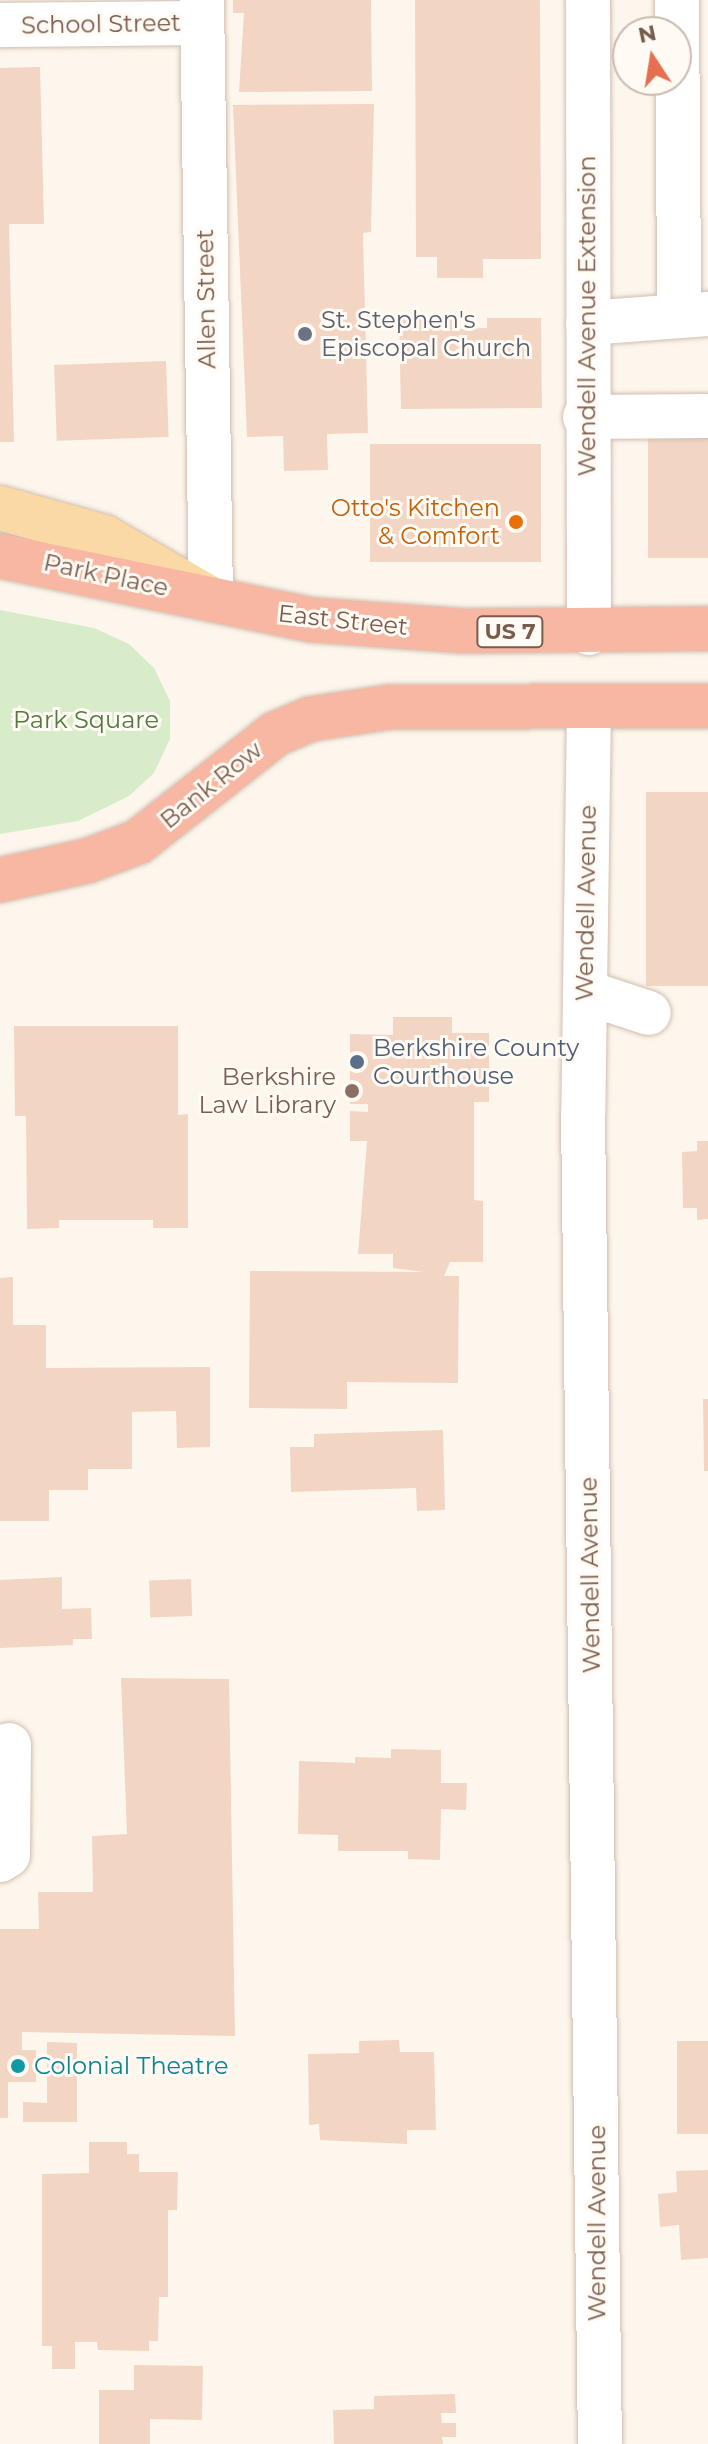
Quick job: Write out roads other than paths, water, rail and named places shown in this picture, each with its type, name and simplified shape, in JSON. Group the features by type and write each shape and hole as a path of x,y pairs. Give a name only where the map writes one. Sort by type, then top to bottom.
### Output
{"highway":[{"name":"Park Place","path":"0,556 211,599"},
{"name":"East Street","path":"211,599 385,627 589,633 708,629"},
{"path":"589,706 708,706"},
{"name":"Bank Row","path":"11,875 87,861 138,842 275,734 351,709 589,706"}],"main road":[{"name":"East Street","path":"0,508 104,537 211,599"}],"street":[{"name":"Wendell Avenue Extension","path":"588,0 585,417 589,633"},
{"path":"588,323 694,315 677,0"},
{"name":"School Street","path":"0,25 202,11"},
{"name":"Allen Street","path":"202,11 211,599"},
{"path":"585,417 708,416"},
{"name":"Wendell Avenue","path":"589,706 585,992 600,2444"},
{"path":"585,992 649,1013"},
{"path":"0,1860 8,1855 9,1745"}],"place":[{"name":"St. Stephen's Episcopal Church","path":"305,334"},
{"name":"Otto's Kitchen & Comfort","path":"516,522"},
{"name":"Berkshire County Courthouse","path":"357,1062"},
{"name":"Berkshire Law Library","path":"352,1091"},
{"name":"Colonial Theatre","path":"18,2066"}],"park label":[{"name":"Park Square","path":"86,720"}]}
